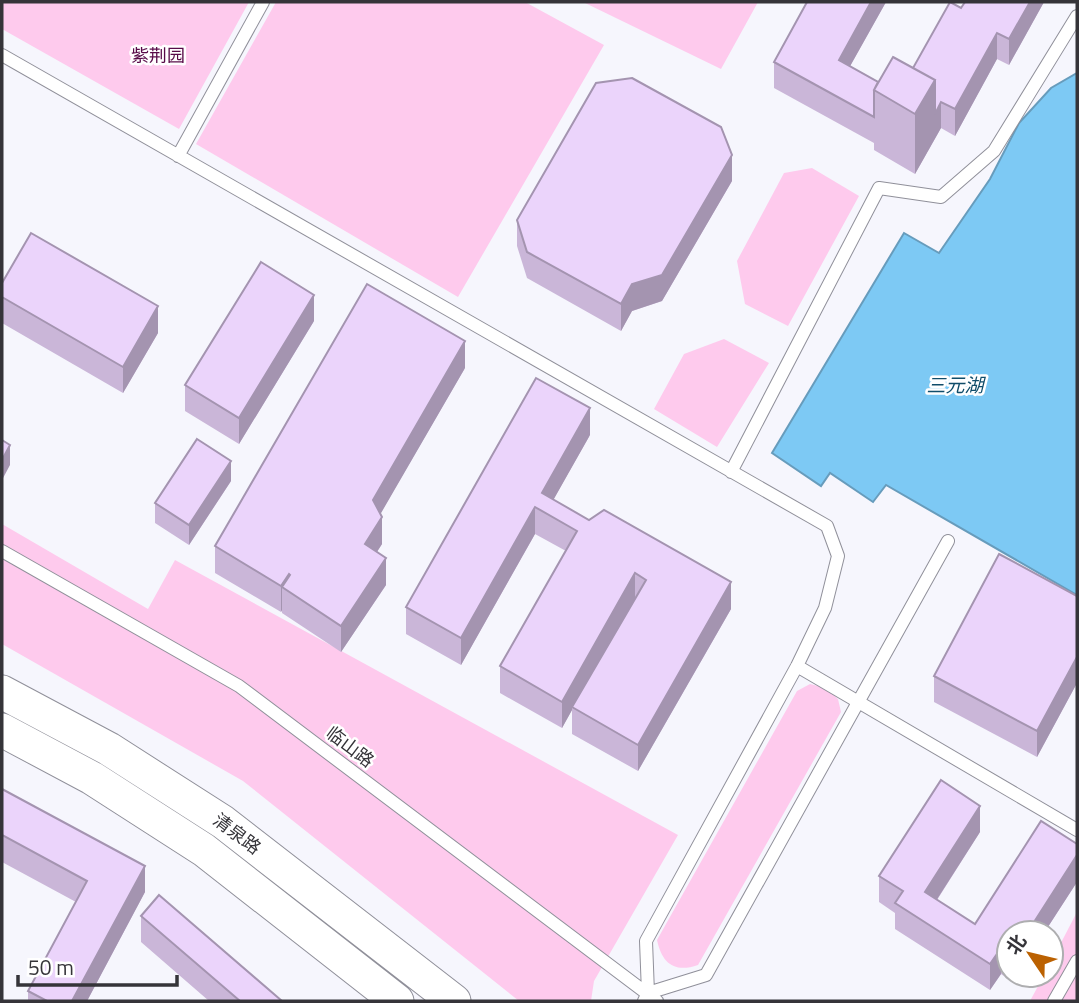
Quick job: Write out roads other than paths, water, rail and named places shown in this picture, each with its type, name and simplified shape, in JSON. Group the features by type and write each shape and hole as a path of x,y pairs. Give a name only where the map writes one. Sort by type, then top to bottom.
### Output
{"main road":[{"name":"清泉路","path":"2,692 109,749 223,822 454,1001"},
{"name":"清泉路","path":"2,730 92,778 204,850 389,997"}],"lane":[{"path":"178,156 263,2"},
{"path":"732,472 879,188 941,197 994,151 1077,16"},
{"path":"2,55 827,526 838,556 825,608 797,666 646,941 650,999 706,975 948,541"},
{"name":"临山路","path":"2,551 239,686 650,999"},
{"path":"797,666 1077,830"},
{"path":"1054,1001 1077,961"}],"water":[{"name":"三元湖","path":"1077,73 1077,595 886,485 873,502 830,473 821,486 772,453 904,233 939,253 990,179 1019,123 1051,88"}],"park label":[{"name":"紫荆园","path":"158,56"}]}
